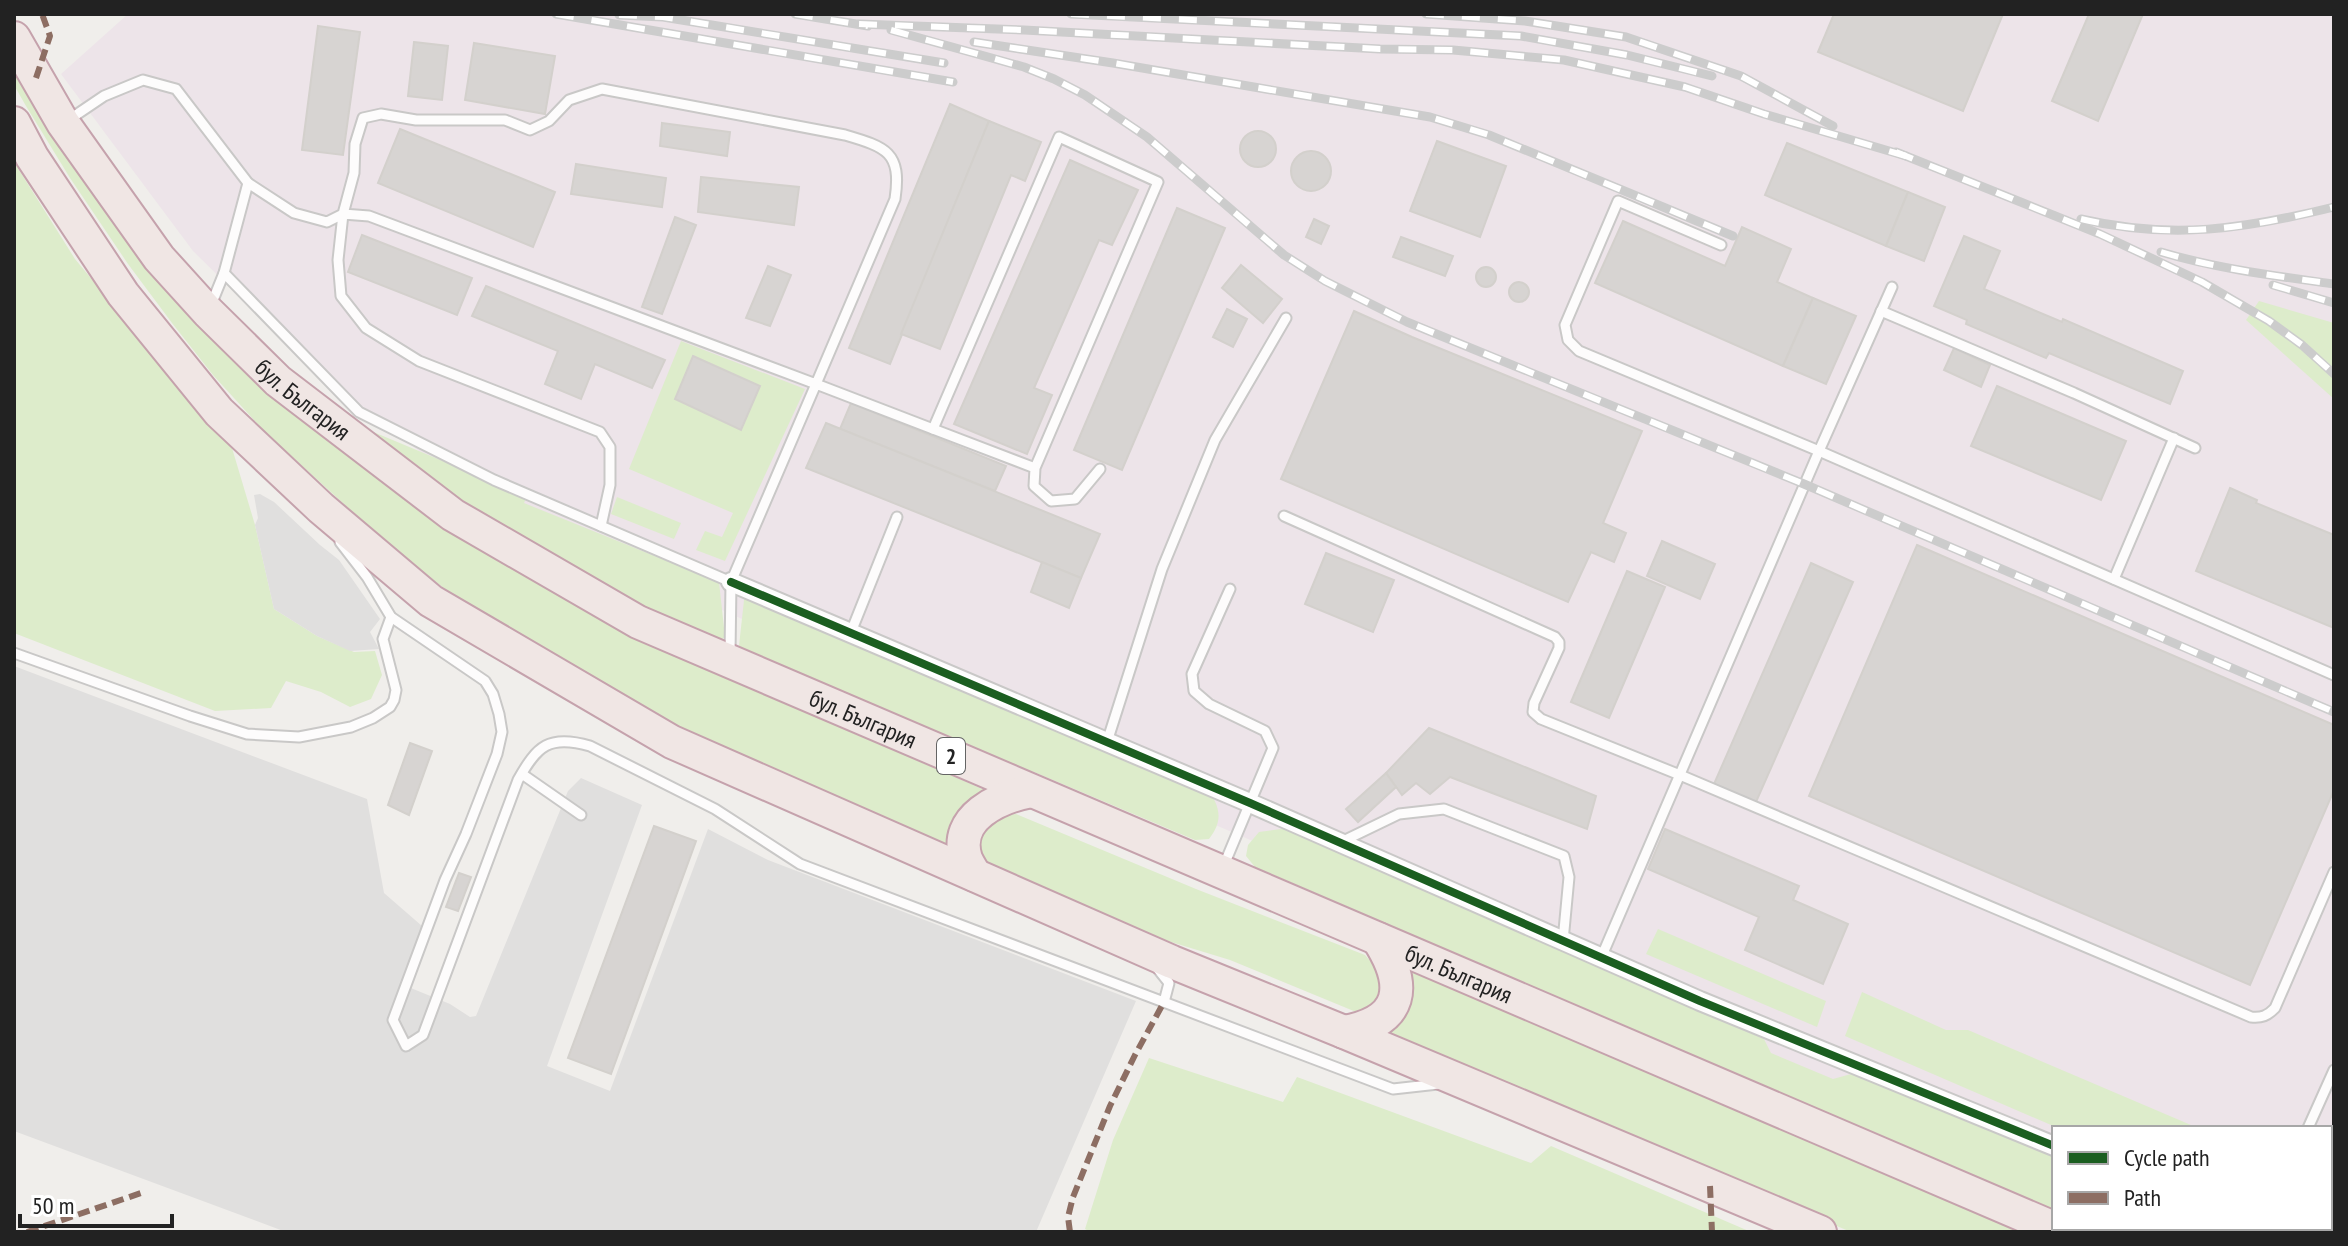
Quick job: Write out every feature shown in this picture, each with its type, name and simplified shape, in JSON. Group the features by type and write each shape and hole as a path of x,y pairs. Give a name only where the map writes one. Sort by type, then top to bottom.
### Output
{"highway":[{"name":"бул. България","path":"14,38 63,123 159,258 208,312 278,381 453,515 638,622 730,663 2052,1227"},
{"path":"14,123 32,157 123,294 219,412 321,508 431,601 672,742 1119,939 1820,1232"},
{"path":"975,875 965,858 967,828 979,812 991,804 1009,795 1031,791"},
{"path":"1344,1032 1366,1028 1382,1019 1392,1006 1396,977 1391,960 1378,939"}],"street":[{"path":"731,582 1250,803 1700,1001 2052,1145"}],"lane":[{"path":"63,123 104,96 143,80 176,89 248,183 294,213 327,222 343,214 369,216 1035,468"},
{"path":"601,526 610,485 610,447 600,432 419,361 366,328 341,296 338,260 343,214 354,173 355,144 363,118 381,114 416,120 505,120 530,130 549,121 569,100 602,89 845,135 876,144 894,160 898,178 895,199 731,582 730,663"},
{"path":"933,429 1059,137 1158,182 1035,468 1034,486 1051,501 1075,499 1100,469"},
{"path":"208,312 224,273 248,183"},
{"path":"1721,245 1618,201 1565,325 1568,340 1579,351 1819,451 2334,675"},
{"path":"224,273 359,412 494,480 731,582"},
{"path":"1601,958 1892,287"},
{"path":"1881,311 2195,448"},
{"path":"1107,742 1162,569 1215,440 1286,318"},
{"path":"2114,579 2174,438"},
{"path":"321,508 340,543 367,577 391,617 485,681 493,694 502,732 497,754 445,880 393,1020 406,1046 423,1035 522,774 538,750 568,740 590,746 715,809 800,864 1393,1089 1462,1081"},
{"path":"1284,516 1555,637 1559,648 1534,703 1533,712 1541,719 2251,1017 2261,1018 2275,1008 2334,872"},
{"path":"851,632 897,517"},
{"path":"1221,872 1273,748 1265,731 1209,704 1194,691 1192,674 1230,589"},
{"path":"14,653 247,734 299,737 351,727 390,707 396,690 383,639 391,617"},
{"path":"522,774 581,815"},
{"path":"1339,843 1399,814 1444,809 1564,856 1569,877 1563,941"},
{"path":"1119,939 1161,971 1169,983 1164,1002"},
{"path":"2309,1126 2334,1070"}],"shaded area":[{"path":"128,14 2334,14 2334,1232 2171,1230 2332,1230 2332,1126 2052,1126 2052,1180 919,698 565,540 442,468 327,383 193,251 61,74"},
{"path":"260,494 274,502 339,560 380,619 370,632 379,649 350,651 317,636 274,609 255,525 258,518 254,495"},
{"path":"14,666 367,799 384,893 422,926 401,984 450,1004 470,1017 476,1016 568,791 581,778 642,805 547,1066 610,1091 708,829 768,860 1136,1001 1036,1232 286,1232 14,1131"}],"green space":[{"path":"14,64 261,373 696,663 989,792 955,855 716,749 512,636 392,548 264,431 213,375 172,323 70,178 26,106 14,85"},
{"path":"14,162 75,259 232,448 255,525 274,609 317,636 354,652 375,651 382,675 371,699 350,707 321,692 286,681 271,708 215,711 14,633"},
{"path":"2259,301 2334,323 2334,399 2246,320"},
{"path":"681,341 805,389 725,561 696,550 705,531 722,537 733,513 629,469"},
{"path":"359,426 527,496 524,503 719,582 725,637 713,645 636,610 475,513"},
{"path":"617,497 681,523 674,539 611,514"},
{"path":"745,591 1205,786 1218,812 1214,832 1209,839 1195,840 1034,772 963,754 738,655"},
{"path":"1016,814 1365,955 1384,976 1378,1006 1361,1014 1230,960 1135,931 987,865 977,851 977,830 995,816"},
{"path":"1288,828 1764,1039 1771,1053 1833,1079 1851,1074 2052,1152 2052,1214 1526,992 1464,957 1255,867 1246,856 1248,845 1259,832"},
{"path":"1658,929 1826,1001 1817,1027 1646,954"},
{"path":"1407,970 2030,1232 1851,1232 1378,1033"},
{"path":"1862,992 1946,1030 1968,1030 2193,1126 2053,1126 1845,1036"},
{"path":"1149,1058 1283,1102 1297,1077 1531,1163 1551,1146 1751,1232 1091,1232 1085,1229 1113,1140"}],"building":[{"path":"1834,14 2003,14 1963,111 1818,52"},
{"path":"2089,14 2143,14 2098,121 2052,101"},
{"path":"318,26 360,32 343,155 302,150"},
{"path":"414,42 448,46 442,100 408,96"},
{"path":"474,43 555,56 545,114 465,100"},
{"path":"950,104 989,121 890,364 849,348"},
{"path":"989,121 1041,142 1025,181 1011,175 940,349 901,334"},
{"path":"662,123 730,132 727,156 660,146"},
{"path":"400,129 555,192 533,247 378,183"},
{"path":"1258,131 1271,136 1276,149 1271,162 1258,167 1245,162 1240,149 1245,136"},
{"path":"1437,141 1506,166 1480,237 1410,211"},
{"path":"1787,143 1908,192 1886,246 1765,195"},
{"path":"1311,151 1325,157 1331,171 1325,185 1311,191 1297,185 1291,171 1297,157"},
{"path":"1070,160 1138,190 1112,245 1099,240 1034,388 1052,395 1027,454 954,424"},
{"path":"576,164 666,178 662,207 571,194"},
{"path":"701,177 799,187 794,225 698,212"},
{"path":"1908,192 1945,207 1924,261 1886,246"},
{"path":"1177,208 1225,228 1122,470 1074,450"},
{"path":"675,217 696,225 662,314 642,307"},
{"path":"1314,219 1329,226 1321,244 1306,237"},
{"path":"1623,221 1725,266 1742,227 1791,249 1777,282 1813,298 1783,366 1595,283"},
{"path":"362,235 472,278 457,315 348,272"},
{"path":"1964,236 2000,251 1984,289 2183,371 2170,404 2049,353 2046,358 1966,324 1967,320 1934,306"},
{"path":"1401,237 1453,256 1445,276 1393,257"},
{"path":"1241,265 1282,299 1263,323 1222,288"},
{"path":"768,266 791,275 770,326 746,318"},
{"path":"1486,267 1493,270 1496,277 1493,284 1486,287 1479,284 1476,277 1479,270"},
{"path":"1515,282 1523,282 1529,292 1523,302 1515,302 1509,296 1509,288"},
{"path":"486,286 665,360 652,388 595,364 581,399 545,384 558,351 472,316"},
{"path":"1813,298 1856,316 1826,384 1783,366"},
{"path":"1227,309 1247,319 1233,347 1213,337"},
{"path":"1354,311 1642,431 1603,523 1626,533 1614,562 1591,552 1568,602 1281,479"},
{"path":"1954,348 1990,365 1981,387 1944,370"},
{"path":"693,356 760,386 741,430 675,399"},
{"path":"1997,386 2126,441 2101,500 1971,446"},
{"path":"851,403 1006,466 995,491 840,429"},
{"path":"826,423 1100,534 1081,578 806,468"},
{"path":"2230,488 2257,500 2256,503 2334,535 2334,628 2196,571"},
{"path":"1662,541 1715,564 1700,599 1647,576"},
{"path":"1917,545 2334,725 2334,790 2250,985 1809,796"},
{"path":"1326,553 1394,580 1373,632 1305,604"},
{"path":"1042,562 1081,578 1069,608 1031,592"},
{"path":"1811,563 1853,582 1756,802 1714,784"},
{"path":"1627,571 1665,587 1609,718 1571,702"},
{"path":"1429,728 1596,796 1587,829 1450,777 1430,794 1416,783 1402,795 1386,773"},
{"path":"410,743 432,751 409,815 388,805"},
{"path":"1386,773 1396,787 1358,822 1346,809"},
{"path":"654,826 696,841 611,1074 568,1058"},
{"path":"1665,829 1799,886 1793,900 1848,924 1823,984 1745,950 1759,917 1648,869"},
{"path":"459,873 471,877 458,911 446,907"}],"railway":[{"path":"556,14 953,82"},
{"path":"795,14 868,26"},
{"path":"1071,14 1521,36 1627,55 1712,76"},
{"path":"1426,14 1525,21 1626,37 1741,76 1833,126"},
{"path":"619,15 663,17 944,63"},
{"path":"859,24 1453,50 1564,60 1685,87 1906,156"},
{"path":"891,30 1024,67 1085,95 1147,137 1284,255 1325,281 1407,322 1804,484 2334,712"},
{"path":"974,42 1430,117 1489,135 1733,236"},
{"path":"1896,152 2100,234 2202,282 2269,321 2334,374"},
{"path":"2081,219 2146,229 2208,229 2270,221 2334,207"},
{"path":"2161,252 2225,267 2334,284"},
{"path":"2273,285 2334,303"}],"marked path":[{"path":"36,78 50,36 42,14"},
{"path":"1070,1232 1068,1217 1073,1197 1110,1106 1164,1002"},
{"path":"1710,1186 1712,1232"},
{"path":"27,1232 141,1193"}],"cycle path":[{"path":"731,582 1250,803 1700,1001 2052,1145"}]}
